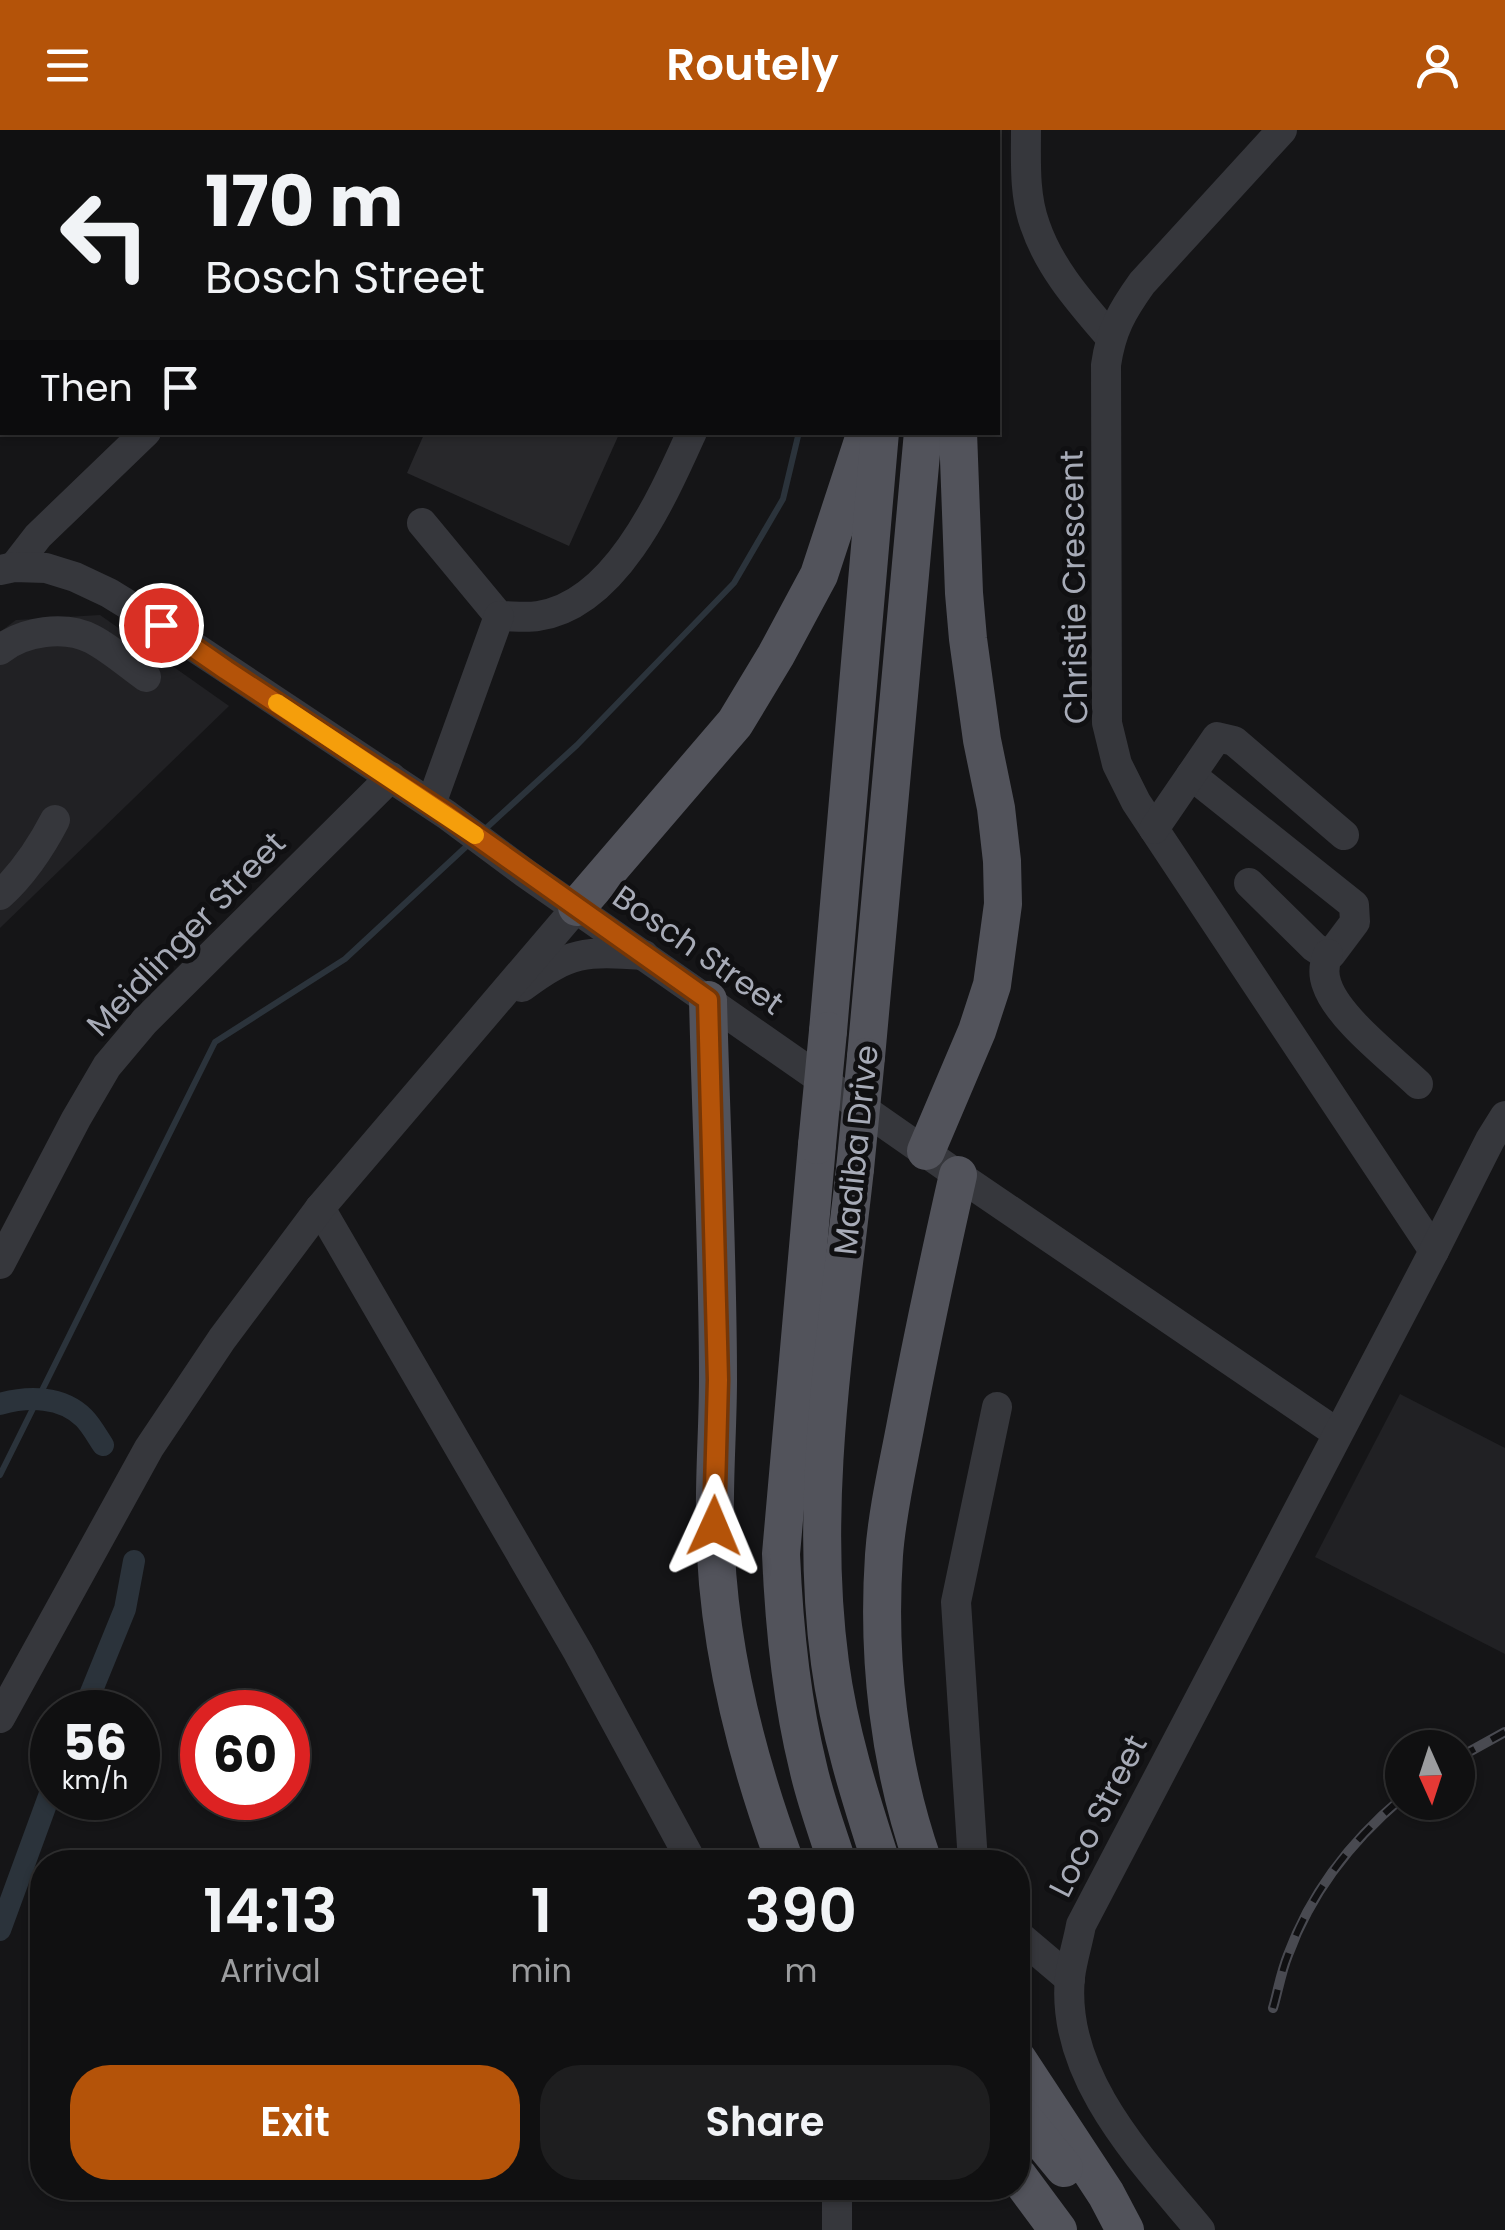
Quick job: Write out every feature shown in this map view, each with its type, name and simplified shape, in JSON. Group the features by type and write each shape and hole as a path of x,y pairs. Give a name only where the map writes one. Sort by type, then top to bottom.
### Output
{"main road":[{"path":"577,907 734,724 820,575 864,435"},
{"name":"Madiba Drive","path":"833,1850 808,1769 798,1720 781,1554 880,435"},
{"name":"Madiba Drive","path":"877,1850 852,1772 830,1664 822,1554 823,1461 866,1057 923,435"},
{"path":"926,1151 977,1031 992,985 1004,904 996,808 968,639 958,435"},
{"path":"708,1000 718,1380 714,1526 722,1617 735,1694 750,1756 782,1850"},
{"path":"919,1850 900,1777 887,1700 882,1648 884,1551 924,1328 958,1175"},
{"path":"1030,2078 1106,2194 1125,2230"},
{"path":"1030,2127 1115,2230"},
{"path":"1030,2192 1058,2230"},
{"path":"1011,2200 1042,2230"}],"street":[{"path":"1026,130 1026,176 1034,223 1050,260 1110,337"},
{"name":"Christie Crescent","path":"1282,130 1142,283 1110,337 1106,365 1106,723 1117,764 1136,802 1434,1251"},
{"path":"7,568 143,435"},
{"path":"499,616 538,616 584,597 618,564 646,523 664,495 691,435"},
{"path":"422,523 499,616"},
{"name":"Bosch Street","path":"7,568 46,568 74,577 161,625 439,809 958,1175 1338,1433"},
{"path":"439,809 499,616"},
{"path":"0,650 36,633 79,635 92,639 146,677"},
{"path":"1154,829 1217,737 1234,741 1344,835"},
{"path":"1191,775 1354,905 1355,922 1328,954"},
{"name":"Meidlinger Street","path":"0,1264 106,1066 144,1022 391,777"},
{"path":"0,896 37,854 55,820"},
{"path":"1249,883 1314,947 1328,954"},
{"path":"0,1718 149,1448 222,1339 320,1208 577,907"},
{"path":"486,1014 546,969 572,956 600,952 644,955"},
{"path":"1328,954 1326,985 1340,1009 1418,1084"},
{"name":"Loco Street","path":"1200,2230 1125,2139 1094,2088 1073,2034 1070,1979 1082,1924 1505,1116"},
{"path":"320,1208 578,1652 685,1850"},
{"path":"972,1850 956,1602 997,1407"},
{"path":"1030,1946 1070,1979"},
{"path":"837,2200 837,2230"}],"shaded area":[{"path":"100,615 229,706 0,928 0,632 16,620"},
{"path":"1400,1394 1505,1448 1505,1654 1315,1557"}],"building":[{"path":"424,435 619,435 569,546 407,473"}],"waterway":[{"path":"483,831 577,745 734,583 783,499 798,435"},
{"path":"0,1475 215,1042 345,959 470,843"},
{"path":"0,1404 33,1399 66,1405 84,1418 103,1445"},
{"path":"92,1690 125,1609 134,1561"},
{"path":"0,1930 40,1820"}],"railway":[{"path":"1475,1749 1505,1732"},
{"path":"1273,2008 1288,1955 1308,1910 1334,1869 1385,1814"}],"slow traffic":[{"path":"277,703 475,835"}],"route":[{"path":"161,625 447,815 708,1000 718,1380 714,1526"}]}
